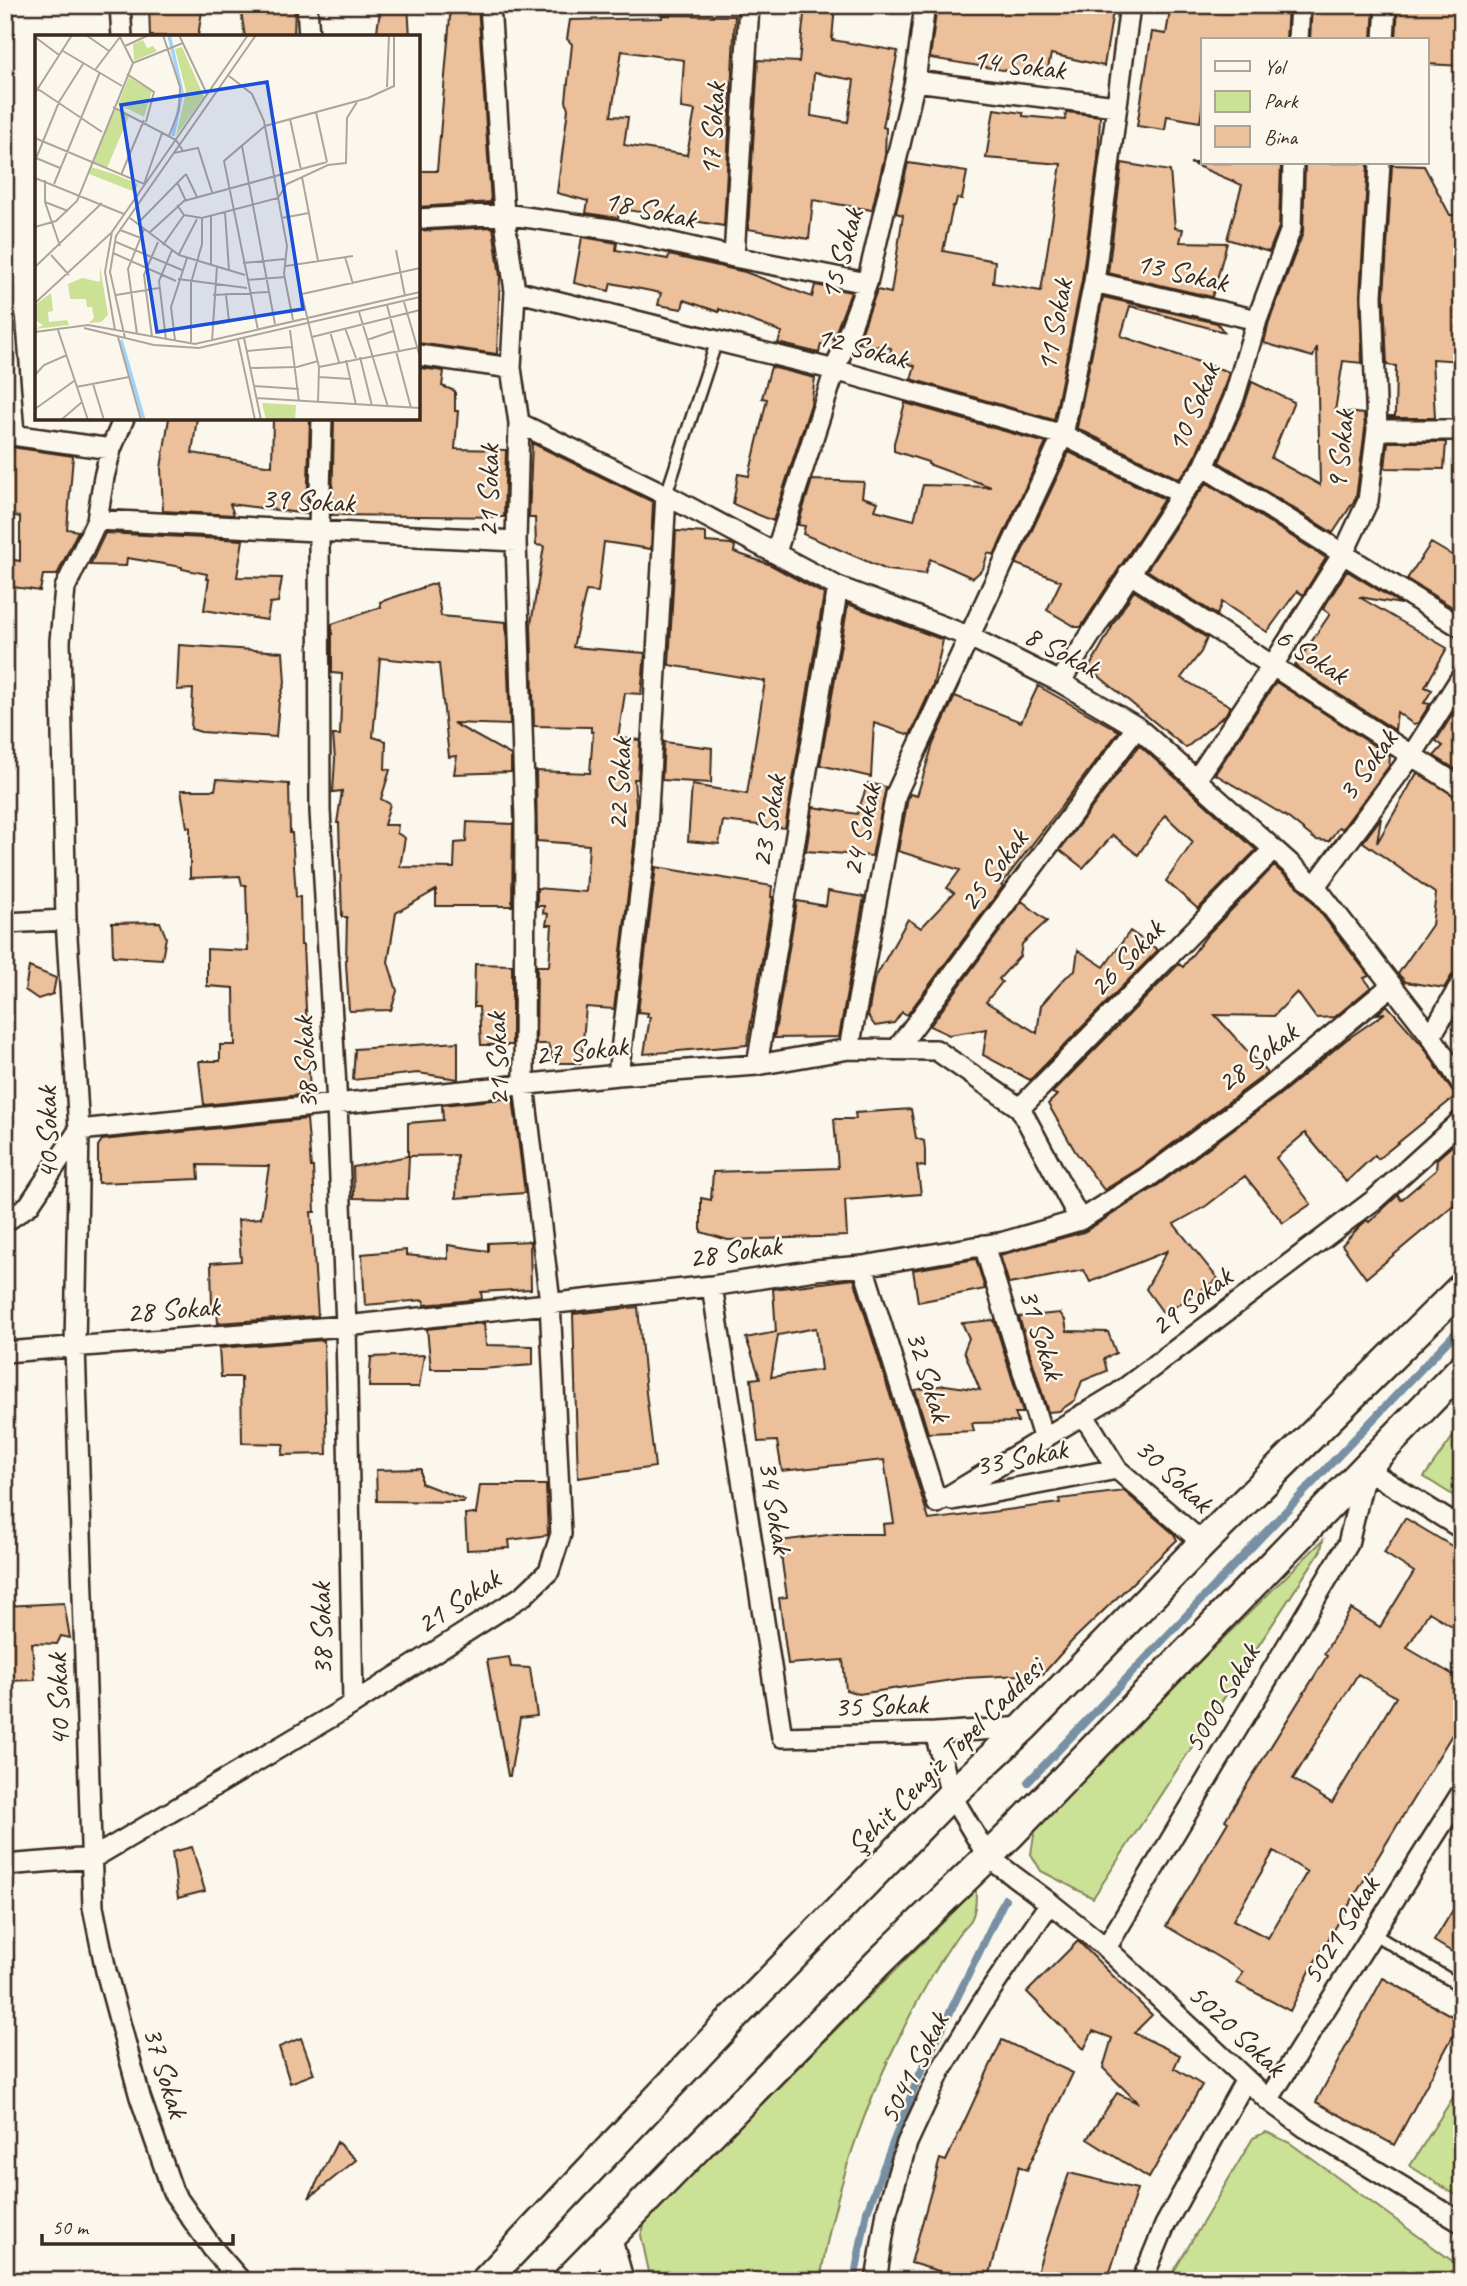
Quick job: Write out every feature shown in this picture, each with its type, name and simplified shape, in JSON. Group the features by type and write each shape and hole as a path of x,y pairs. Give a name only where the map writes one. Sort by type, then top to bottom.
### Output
{"main road":[{"name":"Şehit Cengiz Topel Caddesi","path":"485,2281 738,2013 951,1795 1024,1727 1203,1542 1394,1351 1462,1287"},
{"path":"567,2281 879,1962 988,1857 1462,1368"},
{"path":"607,2239 619,2281"}],"street":[{"path":"120,5 122,35"},
{"path":"307,5 309,35"},
{"name":"21 Sokak","path":"93,1858 353,1704 524,1595 549,1571 561,1534 550,1302 524,1085 525,819 516,541 519,422 511,368 515,290 504,214 490,5"},
{"name":"17 Sokak","path":"734,257 750,5"},
{"name":"15 Sokak","path":"776,552 835,370 867,283 915,81 925,5"},
{"name":"11 Sokak","path":"968,636 1062,435 1094,282 1130,5"},
{"path":"1298,38 1300,5"},
{"path":"1384,38 1386,5"},
{"name":"14 Sokak","path":"915,81 1116,106"},
{"name":"10 Sokak","path":"1060,682 1129,573 1182,494 1204,467 1234,398 1257,320 1291,229 1293,164"},
{"name":"9 Sokak","path":"1196,780 1344,552 1368,501 1377,430 1372,296 1380,164"},
{"name":"18 Sokak","path":"420,219 504,214 616,230 867,283"},
{"name":"13 Sokak","path":"1094,282 1257,320"},
{"name":"12 Sokak","path":"515,290 835,370 1062,435 1182,494"},
{"path":"5,319 10,434 111,449"},
{"path":"420,355 511,368"},
{"name":"40 Sokak","path":"93,1858 75,1346 79,1130 66,920 60,641 65,588 97,520 111,449 123,420"},
{"name":"38 Sokak","path":"322,420 318,529 320,811 338,1105 346,1326 353,1704"},
{"name":"8 Sokak","path":"519,422 666,495 838,587 968,636 1060,682 1136,727 1315,886 1432,1036 1462,1084"},
{"path":"1377,430 1462,430"},
{"path":"1204,467 1462,628"},
{"name":"22 Sokak","path":"618,1075 646,845 666,495"},
{"name":"39 Sokak","path":"97,520 516,541"},
{"name":"6 Sokak","path":"1129,573 1462,788"},
{"name":"23 Sokak","path":"757,1065 838,587"},
{"name":"24 Sokak","path":"849,1049 896,794 968,636"},
{"name":"3 Sokak","path":"1315,886 1412,755 1462,676"},
{"name":"25 Sokak","path":"897,1049 1136,727"},
{"name":"26 Sokak","path":"1020,1108 1273,850"},
{"path":"5,923 66,920"},
{"path":"1432,1036 1462,982"},
{"name":"28 Sokak","path":"5,1352 346,1326 712,1286 815,1270 863,1266 1004,1242 1080,1220 1147,1178 1271,1086 1391,986"},
{"name":"27 Sokak","path":"79,1130 618,1075 757,1065 849,1049 936,1050 1020,1108 1080,1220"},
{"name":"29 Sokak","path":"937,1503 1117,1394 1374,1200 1462,1120"},
{"path":"5,1222 29,1205 79,1130"},
{"name":"31 Sokak","path":"984,1245 1044,1440"},
{"name":"32 Sokak","path":"863,1266 937,1503"},
{"name":"34 Sokak","path":"712,1286 782,1737"},
{"name":"30 Sokak","path":"1083,1414 1117,1469 1203,1542"},
{"name":"33 Sokak","path":"937,1503 1117,1469"},
{"path":"1366,1469 1462,1529"},
{"name":"5000 Sokak","path":"1106,1948 1348,1544 1366,1469"},
{"name":"35 Sokak","path":"782,1737 935,1733 1024,1727"},
{"path":"935,1733 951,1795 988,1857"},
{"name":"5021 Sokak","path":"1268,2100 1462,1792"},
{"name":"5020 Sokak","path":"988,1857 1106,1948 1268,2100 1306,2128 1462,2224"},
{"path":"5,1865 93,1858"},
{"name":"37 Sokak","path":"93,1858 93,1907 106,1971 140,2097 173,2192 213,2249 241,2281"},
{"name":"5041 Sokak","path":"876,2281 887,2211 912,2131 941,2070 982,2003 1050,1903"},
{"path":"1142,2281 1165,2225 1246,2079"}],"lane":[{"path":"666,495 717,340"},
{"path":"1373,1933 1462,1987"}],"green space":[{"path":"1462,1424 1462,1501 1424,1477"},
{"path":"1323,1540 1321,1550 1093,1898 1041,1871 1031,1854 1036,1823"},
{"path":"976,1889 975,1909 971,1920 957,1936 922,1993 868,2107 839,2193 820,2281 651,2281 641,2235 646,2220"},
{"path":"1462,2083 1462,2199 1410,2166"},
{"path":"1266,2132 1290,2143 1462,2268 1462,2281 1168,2281 1253,2138"}],"building":[{"path":"149,5 203,5 198,35 150,35"},
{"path":"240,5 295,5 294,35 245,35"},
{"path":"381,5 408,5 410,35 376,35"},
{"path":"451,5 478,5 491,202 420,207 420,171 437,171"},
{"path":"805,5 835,5 832,40 898,51 883,127 886,128 885,155 872,210 813,200 809,239 748,229 758,60 799,62","holes":["814,73 854,80 848,122 811,116"]},
{"path":"937,5 1114,5 1104,66 1051,54 1046,77 930,58"},
{"path":"1171,5 1288,5 1286,38 1201,38 1200,122 1167,116 1165,130 1137,126 1152,32 1166,34"},
{"path":"1312,5 1374,5 1372,38 1310,38"},
{"path":"1398,5 1462,5 1462,66 1428,64 1428,38 1396,38"},
{"path":"662,15 735,16 724,226 622,209 618,218 586,213 588,201 557,193 568,109 566,101 572,44 567,39 570,20 662,18","holes":["622,51 684,60 681,108 695,110 687,155 624,145 628,117 611,116"]},
{"path":"994,109 1023,113 1023,116 1065,120 1066,112 1100,116 1098,159 1082,280 1054,420 911,379 915,366 890,356 891,348 858,343 877,290 891,293 903,215 896,213 908,163 967,172 962,199 957,198 953,206 943,251 995,261 993,283 1041,291 1061,164 986,158"},
{"path":"1122,163 1170,171 1175,228 1183,229 1180,242 1227,243 1212,297 1108,273"},
{"path":"1190,163 1281,164 1279,227 1269,252 1227,239 1242,185"},
{"path":"1305,164 1368,164 1360,295 1362,363 1343,361 1335,411 1364,414 1365,429 1356,498 1333,533 1219,462 1252,382 1294,402 1271,458 1320,485 1317,347 1313,357 1264,343 1269,322 1303,233"},
{"path":"1392,165 1424,166 1450,215 1462,215 1462,361 1432,359 1435,418 1389,418 1395,416 1396,366 1387,365 1384,296"},
{"path":"493,227 500,276 497,354 420,343 420,231"},
{"path":"582,237 617,243 616,250 668,259 669,255 745,272 812,297 815,285 851,292 833,339 828,338 826,346 821,344 819,353 778,343 782,332 719,309 719,312 684,300 682,309 658,305 661,293 611,283 609,291 574,283"},
{"path":"1103,297 1217,323 1224,332 1130,306 1121,336 1229,372 1193,461 1179,479 1077,428"},
{"path":"771,367 815,378 811,404 773,521 733,504 738,474 749,476 767,399 762,398"},
{"path":"420,368 444,371 442,386 455,391 455,411 458,411 455,449 506,450 504,517 332,515 334,420 420,420"},
{"path":"905,403 1046,443 994,555 988,553 983,569 973,578 930,559 925,574 887,570 803,534 805,526 798,525 812,480 864,482 862,497 878,502 875,510 914,520 923,485 991,487 894,451"},
{"path":"169,420 197,420 192,453 272,466 273,420 310,420 307,514 230,504 234,515 163,511 161,468"},
{"path":"1388,442 1446,442 1444,469 1385,468"},
{"path":"532,443 653,502 651,549 604,542 598,592 586,591 573,647 645,653 641,694 625,693 618,738 640,740 638,779 634,779 634,844 614,1009 586,1007 581,1063 555,1063 548,1044 536,1044 537,966 549,966 552,925 546,925 548,914 543,913 544,906 537,906 537,888 586,892 589,845 537,841 536,771 590,773 593,732 591,727 534,726 531,624 544,546 536,545 535,518 529,518"},
{"path":"11,447 73,456 67,529 78,531 57,575 43,575 40,591 7,586 9,559 20,561 20,517 10,515"},
{"path":"1069,452 1164,499 1081,627 1076,627 1047,610 1061,581 1016,564"},
{"path":"1207,483 1326,558 1303,595 1297,591 1267,632 1222,602 1217,615 1147,570 1192,501"},
{"path":"676,531 706,533 706,542 731,544 735,546 734,552 771,565 824,594 785,828 723,821 719,844 688,841 692,785 747,794 765,681 669,665"},
{"path":"105,533 243,540 237,577 282,578 278,602 270,603 267,620 204,610 209,579 206,579 207,574 127,558 126,566 90,565"},
{"path":"1431,543 1462,561 1462,613 1407,579"},
{"path":"1347,571 1401,604 1359,597 1447,648 1425,687 1432,690 1424,703 1430,704 1418,723 1413,724 1397,712 1395,730 1295,666 1330,614 1323,609"},
{"path":"436,583 441,616 506,622 510,725 453,723 511,755 511,772 454,774 457,756 449,757 439,664 380,658 373,737 386,741 385,769 390,770 381,799 390,804 384,825 398,825 397,833 405,838 400,867 454,868 455,843 466,842 467,822 513,824 512,906 436,906 436,890 396,913 388,962 397,991 391,1010 349,1011 347,917 342,917 337,823 342,791 333,792 333,735 340,735 342,674 332,673 332,624 381,607 380,602"},
{"path":"1134,591 1207,638 1201,652 1181,678 1230,706 1226,714 1186,748 1089,668"},
{"path":"848,604 943,640 933,685 910,735 874,723 871,777 820,765"},
{"path":"179,645 283,652 285,683 279,701 276,737 191,729 193,689 177,690"},
{"path":"1276,682 1390,756 1389,766 1342,829 1339,827 1329,841 1316,840 1287,817 1215,774"},
{"path":"1038,686 1119,731 1001,885 1003,886 907,1015 902,1012 894,1023 875,1026 868,1016 874,980 908,919 921,928 954,893 947,888 960,870 898,851 908,798 910,794 917,796 933,744 955,696 1021,722"},
{"path":"1462,699 1462,773 1434,756 1443,746 1436,741"},
{"path":"664,742 712,748 711,783 662,780"},
{"path":"1139,745 1256,850 1198,909 1166,881 1193,842 1165,815 1138,855 1113,835 1083,868 1060,850"},
{"path":"1417,773 1462,800 1462,970 1452,975 1444,988 1406,982 1398,974 1432,925 1436,894 1363,842 1381,818 1377,843"},
{"path":"217,779 289,784 296,897 300,897 310,1094 204,1105 199,1061 220,1061 220,1045 235,1045 234,988 207,986 207,949 248,951 246,885 242,885 240,876 190,878 190,827 187,827 181,790 215,790"},
{"path":"868,783 886,787 872,856 806,851 813,807 857,814"},
{"path":"1274,866 1306,894 1369,976 1364,978 1371,987 1335,1017 1316,1018 1297,992 1274,1016 1215,1015 1267,1073 1140,1168 1104,1190 1075,1151 1048,1104 1057,1095 1052,1093 1179,964 1183,967 1208,934"},
{"path":"656,867 772,886 773,897 747,1045 644,1054 650,1017 647,1017 648,1013 638,1012"},
{"path":"828,891 864,897 839,1037 774,1038 797,901 826,906"},
{"path":"1022,901 1047,921 1022,944 1020,956 999,979 1002,982 986,1002 1037,1033 1041,1005 1066,977 1075,971 1078,950 1104,967 1130,931 1158,950 1030,1080 983,1055 987,1029 949,1035 930,1026"},
{"path":"160,922 166,937 162,959 113,956 112,923"},
{"path":"475,964 512,965 512,1045 481,1045 479,1007 474,1007"},
{"path":"29,967 56,978 53,994 38,999 25,990"},
{"path":"1387,1005 1423,1046 1457,1095 1378,1159 1375,1155 1346,1182 1305,1133 1276,1158 1311,1204 1283,1223 1245,1176 1206,1206 1174,1224 1218,1279 1164,1314 1146,1289 1167,1251 1090,1282 1084,1270 1009,1284 1000,1255 1084,1232 1154,1188 1385,1013 1377,1014"},
{"path":"458,1042 458,1079 418,1073 353,1080 355,1049"},
{"path":"513,1098 525,1193 456,1198 457,1155 409,1156 407,1199 354,1198 353,1167 408,1156 408,1123 443,1120 442,1105"},
{"path":"911,1109 916,1138 924,1141 925,1167 917,1165 921,1194 845,1200 847,1236 728,1240 701,1232 701,1198 711,1200 713,1172 838,1168 834,1119 856,1119 855,1113"},
{"path":"307,1119 313,1167 315,1212 311,1212 318,1316 218,1323 217,1310 212,1308 211,1263 241,1261 238,1220 261,1218 269,1166 198,1165 199,1179 98,1183 98,1146 102,1140"},
{"path":"1462,1137 1462,1198 1366,1278 1342,1245 1359,1227 1367,1220 1369,1222 1398,1195 1401,1200 1436,1170 1437,1159"},
{"path":"530,1241 531,1289 481,1292 482,1299 424,1305 424,1300 365,1305 362,1254 406,1250 406,1255 448,1259 448,1245 488,1251 488,1243"},
{"path":"976,1259 985,1289 918,1302 913,1270"},
{"path":"854,1279 929,1520 1060,1503 1059,1499 1124,1491 1174,1534 1177,1540 1073,1640 1043,1674 965,1678 859,1694 846,1690 843,1660 788,1664 779,1598 787,1597 779,1541 836,1534 884,1534 883,1524 894,1523 884,1460 782,1471 777,1441 758,1442 751,1379 760,1378 746,1338 776,1332 773,1289","holes":["816,1328 821,1370 771,1377 778,1335"]},
{"path":"638,1307 655,1467 578,1478 573,1314"},
{"path":"1060,1313 1065,1320 1067,1331 1108,1332 1116,1353 1104,1359 1107,1371 1082,1381 1075,1400 1059,1411 1048,1412 1019,1317"},
{"path":"994,1320 1023,1413 1015,1413 1018,1422 972,1423 974,1431 928,1433 915,1390 945,1385 980,1390 964,1351 969,1338 962,1323"},
{"path":"484,1323 486,1345 533,1346 533,1365 431,1369 427,1329"},
{"path":"324,1340 327,1454 282,1455 284,1444 242,1443 241,1377 221,1377 219,1348"},
{"path":"424,1355 419,1387 369,1387 371,1357"},
{"path":"421,1469 421,1483 465,1500 464,1502 377,1501 376,1470"},
{"path":"480,1485 546,1485 548,1535 509,1540 510,1548 467,1550 465,1514 476,1514"},
{"path":"1405,1518 1462,1552 1462,1632 1429,1612 1407,1648 1462,1680 1462,1718 1314,1963 1290,2011 1237,1983 1243,1972 1166,1926 1228,1822 1225,1820 1327,1656 1324,1654 1351,1609 1380,1627 1414,1572 1384,1553","holes":["1358,1674 1396,1697 1332,1803 1293,1779","1274,1851 1307,1872 1268,1938 1233,1920"]},
{"path":"64,1603 70,1638 61,1636 57,1644 32,1643 35,1680 6,1681 5,1606"},
{"path":"509,1657 511,1667 530,1668 537,1716 520,1718 508,1776 487,1660"},
{"path":"192,1847 205,1891 178,1898 172,1852"},
{"path":"1462,1895 1462,1958 1434,1941"},
{"path":"1078,1941 1152,2015 1134,2033 1180,2055 1174,2068 1202,2085 1149,2178 1087,2139 1117,2093 1138,2103 1103,2068 1112,2038 1093,2031 1084,2049 1027,1992"},
{"path":"1383,1978 1461,2021 1394,2145 1316,2102"},
{"path":"301,2038 314,2074 290,2083 279,2047"},
{"path":"1002,2040 1073,2073 1027,2170 1019,2166 988,2281 973,2281 911,2263 940,2159 946,2161"},
{"path":"337,2142 356,2160 309,2198"},
{"path":"1069,2173 1137,2189 1107,2281 1034,2281"}],"waterway":[{"path":"1028,1782 1462,1326"},
{"path":"854,2281 867,2211 918,2078 1005,1899"}]}
